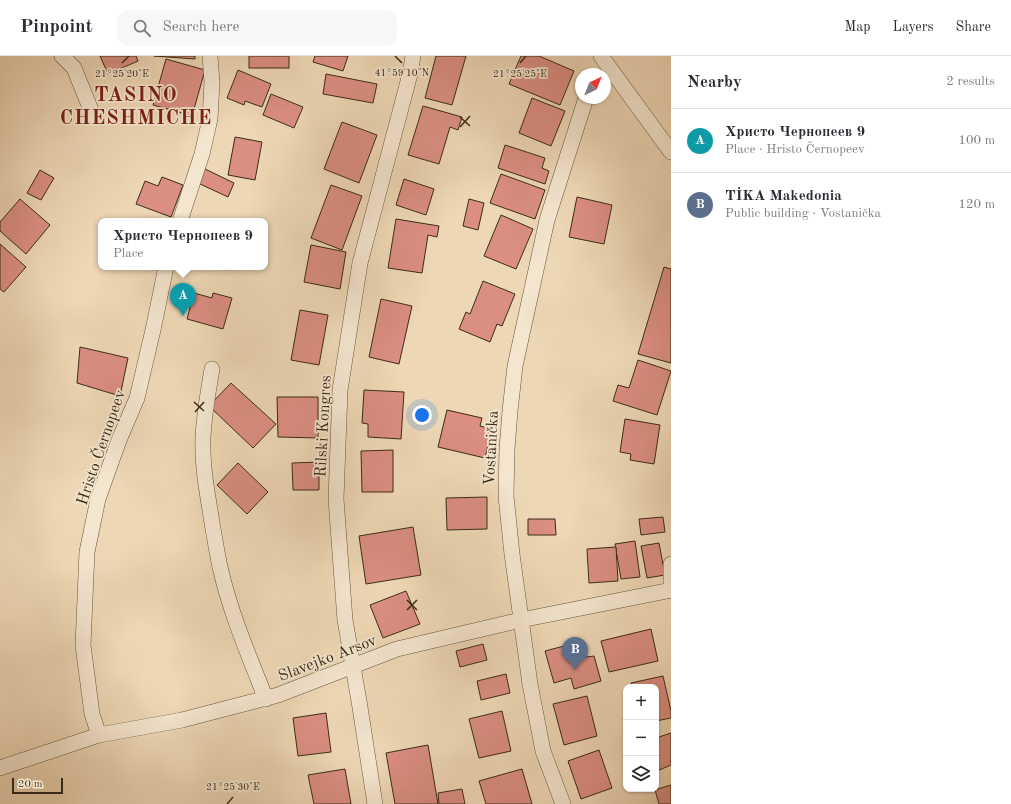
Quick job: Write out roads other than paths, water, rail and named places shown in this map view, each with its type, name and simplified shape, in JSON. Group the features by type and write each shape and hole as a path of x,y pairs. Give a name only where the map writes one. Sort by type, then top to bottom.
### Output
{"street":[{"path":"62,56 74,68 93,115"},
{"path":"181,218 202,154 210,119 212,82 210,56"},
{"name":"Rilski Kongres","path":"375,804 345,620 336,499 340,390 360,263 410,74 413,56"},
{"path":"602,64 671,152"},
{"name":"Vostanička","path":"563,804 543,751 530,684 512,554 506,496 506,450 515,366 547,220 584,104"},
{"name":"Hristo Černopeev","path":"99,735 92,714 83,645 87,552 98,499 119,440 137,398 165,270"},
{"path":"212,369 204,416 203,463 214,536 220,568 230,602 248,655 266,699"},
{"path":"671,564 671,591"},
{"name":"Slavejko Arsov","path":"0,768 99,735 182,720 266,699 397,649 521,620 671,591"}],"place":[{"name":"Христо Чернопеев 9","path":"183,316"},
{"name":"TİKA Makedonia","path":"575,670"}],"district":[{"name":"TASINO CHESHMICHE","path":"136,106"}]}
